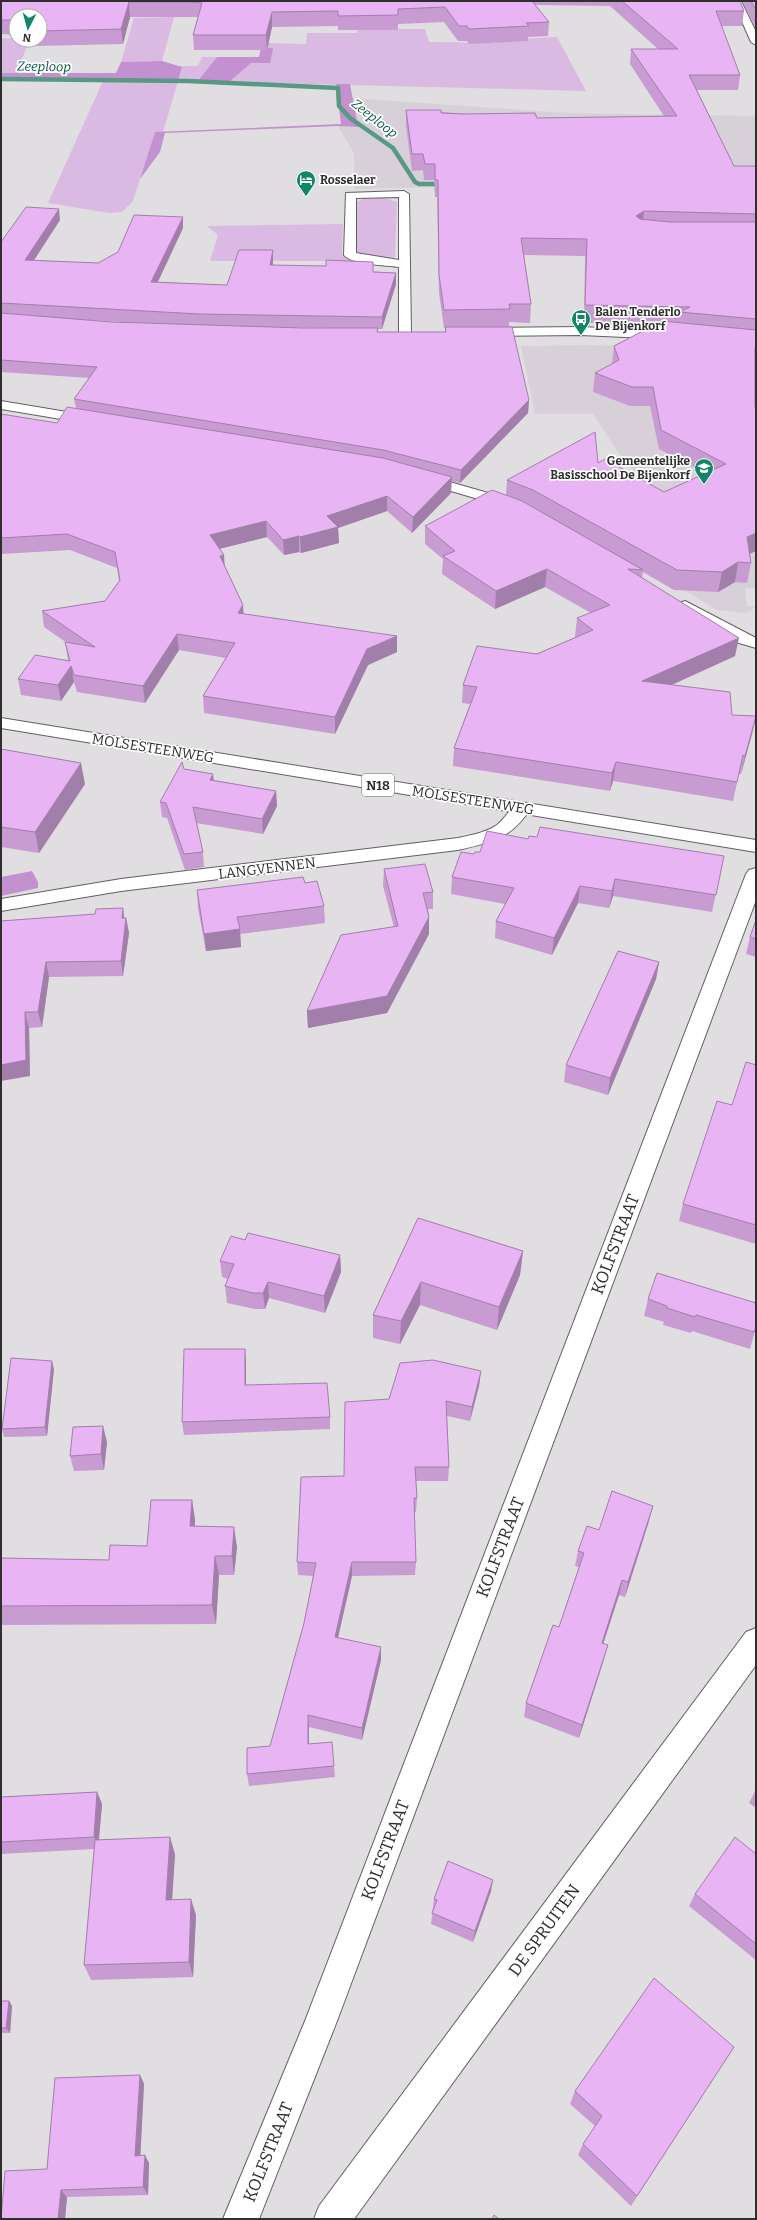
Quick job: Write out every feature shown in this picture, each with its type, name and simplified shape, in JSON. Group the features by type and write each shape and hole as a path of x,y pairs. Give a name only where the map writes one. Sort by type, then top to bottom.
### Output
{"street":[{"path":"737,1 756,42"},
{"path":"405,264 361,259 350,255 350,195 404,194 405,264 405,334"},
{"path":"469,333 581,331 639,332 682,336"},
{"path":"390,334 421,334"},
{"path":"1,405 102,422"},
{"path":"411,475 490,498 526,514"},
{"path":"671,598 745,640 756,643"},
{"name":"MOLSESTEENWEG","path":"1,723 756,846"},
{"name":"LANGVENNEN","path":"1,905 121,885 458,844 499,833 512,823 522,808"},
{"name":"KOLFSTRAAT","path":"241,2219 321,2021 756,874"},
{"name":"DE SPRUITEN","path":"332,2219 756,1642"}],"shaded area":[{"path":"174,17 162,61 121,62 134,18"},
{"path":"358,29 425,29 429,42 496,43 496,40 557,37 586,91 229,82 251,63 270,63 261,48 261,43 306,44 307,33 357,33"},
{"path":"1,38 8,38 8,48 26,48 17,73 1,73"},
{"path":"261,48 273,48 270,63 251,63 229,82 197,82 217,57 259,57"},
{"path":"202,57 217,57 197,82 178,81 182,67 179,66 198,66"},
{"path":"162,61 182,67 178,81 1,81 1,73 116,73 121,62"},
{"path":"103,81 178,81 163,132 155,132 133,201 122,212 109,213 48,203"},
{"path":"336,84 350,84 358,127 338,126 165,133 160,152 140,179 155,132 341,124"},
{"path":"352,98 567,113 756,116 756,180 355,189 354,153 338,126 358,127"},
{"path":"366,197 383,197 397,202 395,257 375,258 364,256 357,251 357,202"},
{"path":"343,224 342,254 354,261 210,261 218,235 207,226"},
{"name":"Gemeentelijke Basisschool De Bijenkorf","path":"584,345 696,348 756,353 756,588 745,588 747,606 756,607 746,613 717,610 585,531 665,497 626,464 593,414 535,414 521,346"},
{"path":"32,871 38,882 38,888 1,896 1,877"}],"building":[{"path":"1,1 532,1 549,22 526,23 529,26 469,29 467,26 459,26 445,7 398,9 398,15 338,16 338,11 272,12 266,35 193,35 202,3 191,2 129,2 121,29 48,31 48,8 8,8 8,20 1,20"},
{"path":"622,1 740,1 744,11 716,11 740,75 689,75 734,166 756,166 756,214 644,211 636,216 640,219 669,222 756,222 756,319 680,312 690,307 585,305 587,239 521,238 531,304 509,304 510,309 444,310 439,275 438,180 435,180 435,164 425,164 423,154 412,154 406,110 441,110 441,113 463,114 535,113 537,118 677,116 631,49 678,49"},
{"path":"751,1 756,1 756,10"},
{"path":"26,207 59,209 25,260 98,263 118,252 134,215 183,217 151,282 227,285 239,250 273,250 270,265 326,266 326,260 373,262 373,272 396,273 382,317 199,314 1,303 1,242"},
{"path":"1,313 112,322 303,328 378,328 377,332 446,332 445,327 512,327 529,400 461,470 383,450 74,399 97,367 1,360"},
{"path":"662,321 756,330 756,533 747,537 751,563 738,562 722,572 677,570 533,490 507,480 595,432 598,463 605,459 664,492 726,464 661,430 653,387 632,387 595,373 619,360 614,346"},
{"path":"67,407 383,458 452,477 413,517 387,496 327,516 338,527 300,537 283,540 266,521 210,535 224,555 220,556 243,605 238,613 397,636 367,649 335,717 203,696 235,643 177,634 143,686 74,675 71,666 58,685 18,679 35,655 70,661 65,642 95,647 42,611 105,601 120,580 115,552 67,534 1,538 1,414 57,423"},
{"path":"492,490 522,501 643,570 628,569 739,638 642,681 730,692 732,715 756,716 745,756 743,755 737,782 616,762 612,773 454,748 477,687 463,685 477,646 537,654 593,630 577,618 610,605 547,569 496,591 443,556 455,551 425,526"},
{"path":"1,749 81,763 35,832 1,827"},
{"path":"182,762 184,769 213,774 210,780 276,791 262,819 193,807 203,852 184,854 166,803 160,802"},
{"path":"540,827 724,856 716,895 615,879 612,891 580,886 554,938 496,921 514,888 452,877 461,852 474,854 475,852 480,852 487,831 528,839 529,836 537,837"},
{"path":"425,864 433,892 423,893 429,917 387,996 307,1011 341,935 398,926 384,869"},
{"path":"303,877 305,883 317,881 324,906 237,917 240,929 204,934 197,890"},
{"path":"123,908 122,918 126,918 121,961 46,962 38,1012 25,1012 26,1060 1,1065 1,921 95,914 96,909"},
{"path":"756,920 756,939 750,937"},
{"path":"618,951 659,962 610,1078 566,1065"},
{"path":"746,1062 756,1065 756,1225 683,1204 717,1101 732,1105"},
{"path":"418,1218 523,1251 499,1307 421,1282 401,1321 373,1315"},
{"path":"248,1233 340,1255 324,1296 268,1282 263,1293 253,1293 225,1286 234,1264 220,1261 231,1236 245,1240"},
{"path":"657,1273 756,1303 756,1327 754,1332 696,1315 695,1317 667,1308 667,1306 648,1299"},
{"path":"184,1349 245,1349 245,1385 327,1383 330,1417 182,1422"},
{"path":"11,1358 52,1361 45,1427 2,1429"},
{"path":"433,1360 481,1371 472,1407 446,1401 449,1467 415,1467 417,1498 414,1498 416,1562 352,1562 335,1637 381,1647 362,1728 308,1715 308,1744 332,1742 334,1766 247,1774 247,1748 270,1746 304,1623 316,1563 297,1562 301,1477 344,1476 345,1402 389,1399 400,1363"},
{"path":"103,1426 101,1454 70,1456 73,1427"},
{"path":"612,1491 653,1506 628,1582 622,1580 602,1643 608,1645 582,1725 526,1703 553,1625 559,1627 584,1553 578,1551 587,1526 599,1530"},
{"path":"151,1500 192,1500 190,1526 234,1527 232,1556 215,1556 212,1605 1,1606 1,1558 109,1560 110,1545 147,1546"},
{"path":"97,1792 94,1837 1,1842 1,1797"},
{"path":"170,1837 166,1900 191,1899 189,1962 84,1965 95,1840"},
{"path":"735,1837 756,1854 756,1944 695,1894"},
{"path":"448,1861 493,1880 475,1931 432,1913 437,1900 434,1899"},
{"path":"654,1978 734,2047 637,2196 583,2144 602,2116 575,2091"},
{"path":"1,2001 9,2001 6,2028 1,2028"},
{"path":"140,2075 135,2156 145,2155 143,2187 61,2190 58,2219 1,2219 5,2171 47,2169 55,2078"},
{"path":"494,2215 499,2219 492,2219"}],"waterway":[{"name":"Zeeploop","path":"1,79 188,81 338,88 339,106 350,118 393,148 415,182 419,184 448,184"}],"place":[{"name":"Rosselaer","path":"306,197"},
{"name":"Balen Tenderlo De Bijenkorf","path":"581,336"},
{"name":"Gemeentelijke Basisschool De Bijenkorf","path":"704,485"}]}
